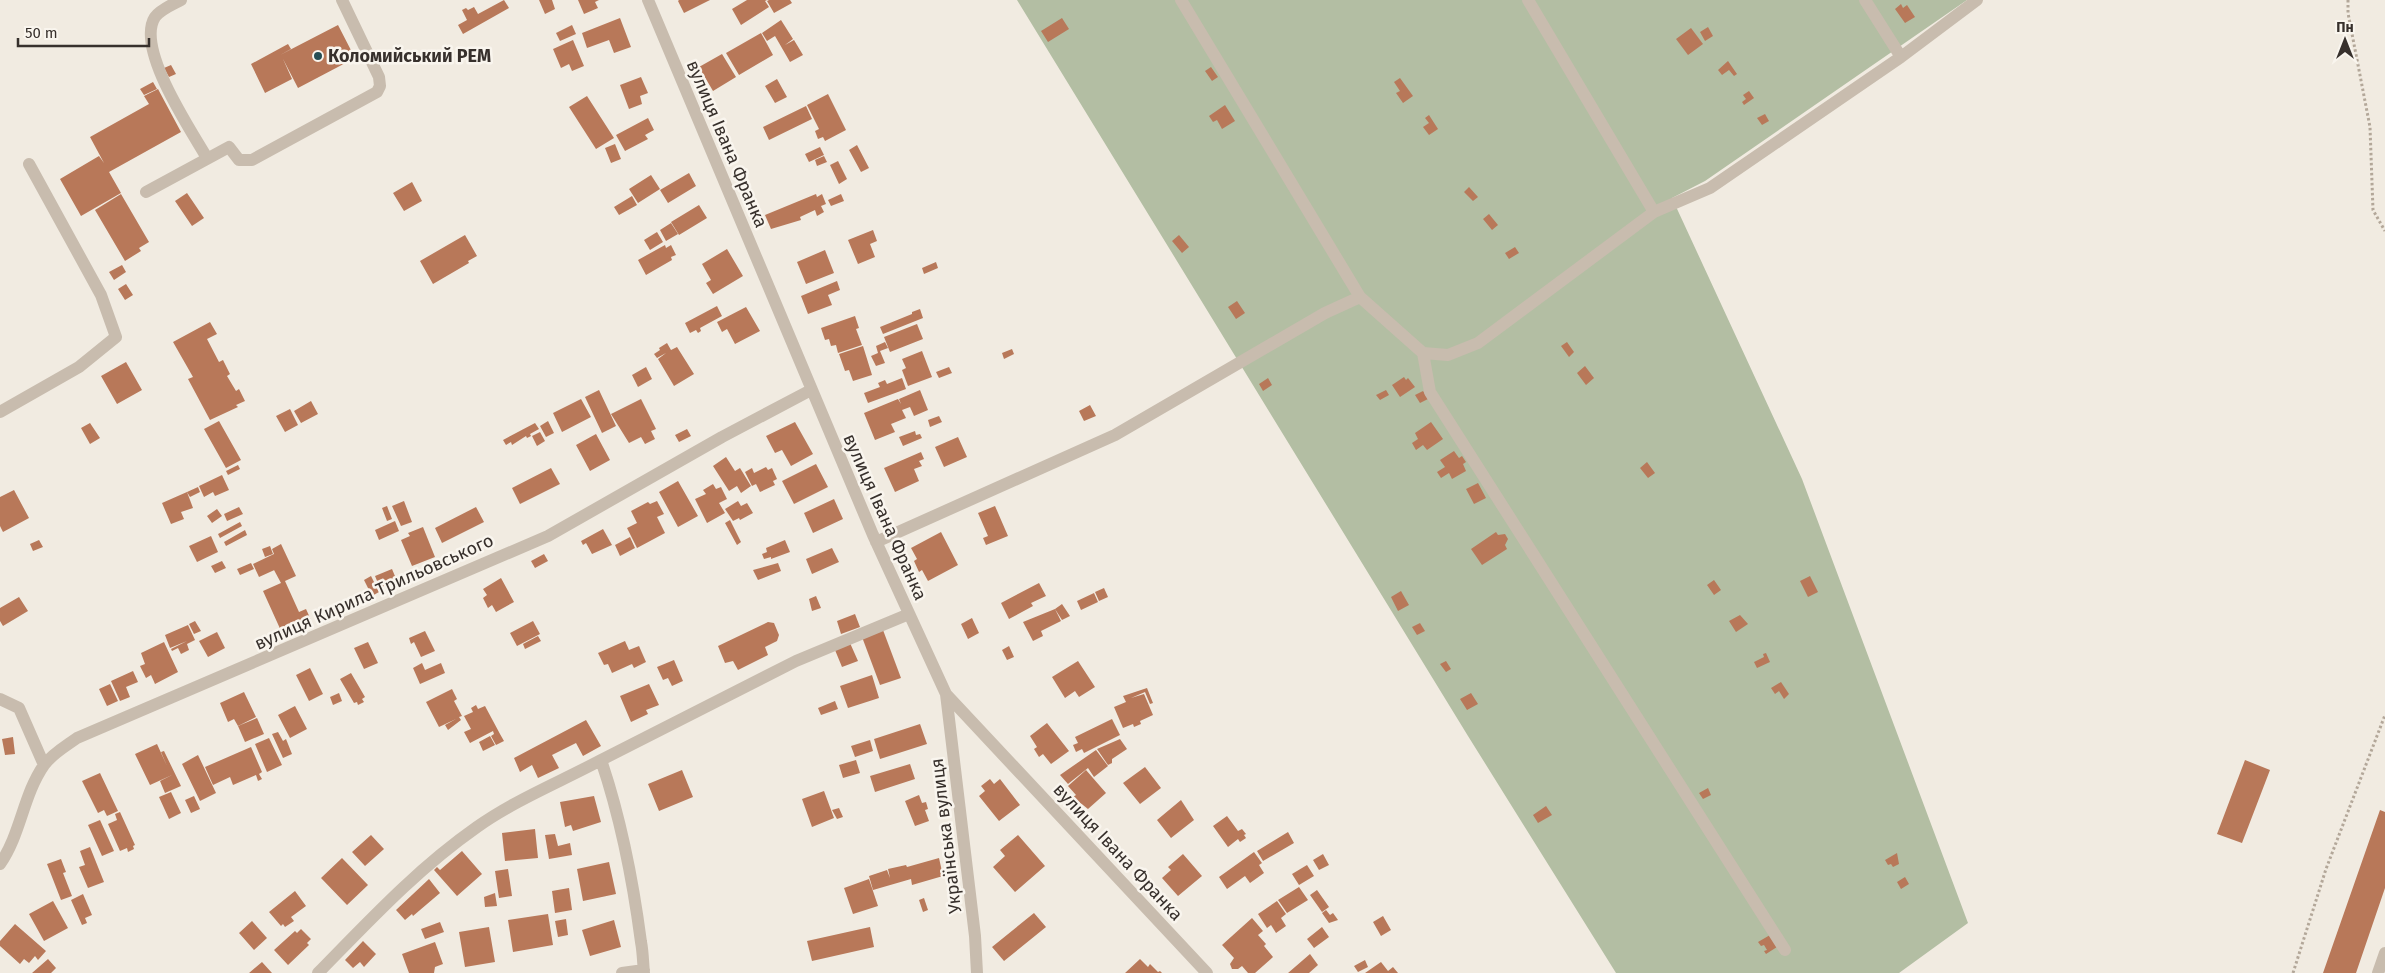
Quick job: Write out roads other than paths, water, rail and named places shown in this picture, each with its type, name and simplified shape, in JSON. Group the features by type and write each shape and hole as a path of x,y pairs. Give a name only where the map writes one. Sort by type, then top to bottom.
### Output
{"street":[{"path":"181,0 161,11 154,18 152,45 160,76 208,158"},
{"path":"146,192 229,147 239,160 252,160 376,92 381,80 342,0"},
{"name":"вулиця Івана Франка","path":"648,0 876,542 946,694 1207,973"},
{"path":"1181,0 1360,297 1423,353 1448,355 1478,343 1654,212 1710,188 1901,57 1977,0"},
{"path":"1528,0 1654,212"},
{"path":"1865,0 1901,57"},
{"path":"0,412 79,367 116,337 101,295 29,164"},
{"path":"876,542 1115,435 1325,313 1360,297"},
{"path":"1423,353 1430,392 1785,950"},
{"name":"вулиця Кирила Трильовського","path":"0,864 9,851 44,764 77,738 548,536 722,437 811,390"},
{"path":"318,973 402,887 453,845 506,808 796,661 909,614"},
{"name":"Українська вулиця","path":"946,694 976,936 976,973"},
{"path":"0,699 19,708 44,764"},
{"path":"601,760 619,821 642,943 644,972 622,973"},
{"path":"2378,973 2385,953"}],"place":[{"name":"Коломийський РЕМ","path":"318,56"}]}
